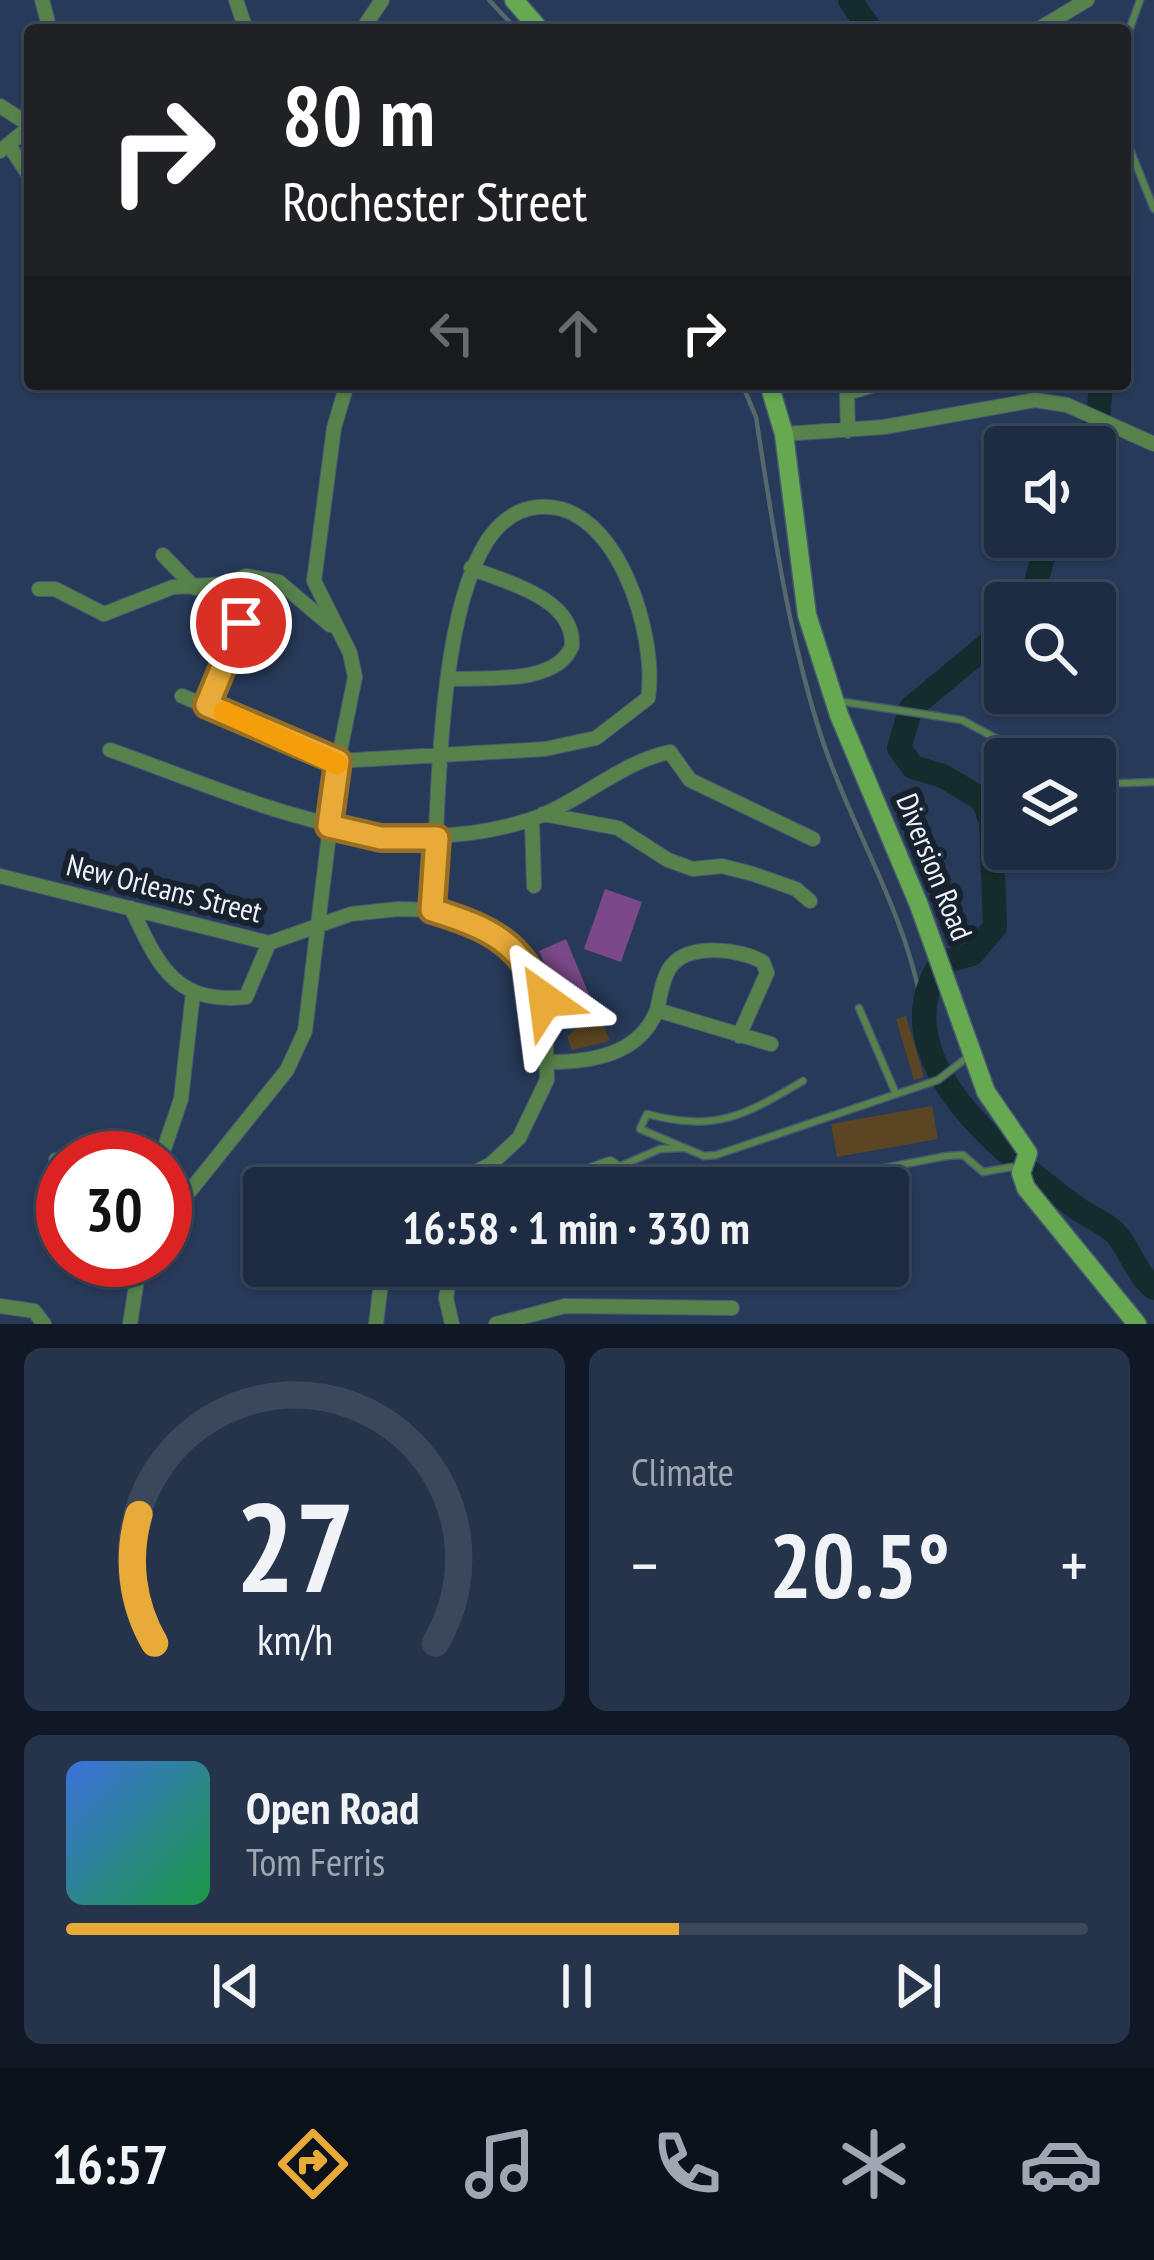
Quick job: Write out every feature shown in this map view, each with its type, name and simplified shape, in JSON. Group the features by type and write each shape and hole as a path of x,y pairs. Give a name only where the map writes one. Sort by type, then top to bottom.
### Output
{"street":[{"path":"514,0 535,24"},
{"path":"1047,24 1088,0"},
{"path":"192,1183 287,1070 305,1031 338,761 355,676 314,581 334,428 345,390"},
{"name":"Diversion Road","path":"771,390 784,434 807,614 834,701 919,905 986,1092 1051,1222 1137,1324"},
{"path":"848,431 847,393 857,390"},
{"path":"784,434 848,431 1036,400 1055,401 1154,444"},
{"path":"182,696 338,761 444,757 545,749 596,738 648,698 653,670 646,627 608,547 587,520 569,509 541,506 512,514 471,568 448,679 444,757 432,910"},
{"path":"163,555 195,588"},
{"path":"448,679 509,677 554,667 572,646 572,632 547,601 471,568"},
{"path":"38,589 55,589 104,614 173,587 265,578 286,587 339,631"},
{"path":"207,705 241,623"},
{"path":"110,750 329,826 381,838 437,838 538,817 670,752 690,780 813,839"},
{"path":"534,886 538,817"},
{"path":"538,817 618,828 668,860 692,869 722,866 753,874 796,889 810,901"},
{"name":"New Orleans Street","path":"0,876 269,943 351,914 432,910 504,940 530,964 545,1000 550,1062 542,1092 519,1138 487,1167"},
{"path":"131,908 167,976 193,993 246,997 256,983 269,943"},
{"path":"550,1062 578,1062 631,1047 649,1029 672,964 689,955 750,954 763,962 767,974 739,1036"},
{"path":"171,1131 178,1114 193,993"},
{"path":"656,1010 771,1044"},
{"path":"595,1167 618,1167"},
{"path":"130,1324 136,1287"},
{"path":"376,1324 380,1287"},
{"path":"448,1287 452,1324"},
{"path":"0,1306 42,1319"},
{"path":"496,1324 565,1306 732,1308"}],"lane":[{"path":"1131,158 1154,209"},
{"path":"834,701 962,720 995,738"},
{"path":"1116,783 1154,782"},
{"path":"860,1008 896,1094"},
{"path":"803,1081 740,1119 683,1123 646,1114 640,1118 640,1129 716,1155 938,1080 972,1053"},
{"path":"618,1167 660,1149 686,1148"},
{"path":"889,1167 963,1155 983,1172 1023,1164"}],"shaded area":[{"path":"605,889 642,902 621,962 584,949"},
{"path":"566,939 590,997 563,1009 539,951"}],"building":[{"path":"596,1006 600,1014 593,1017 601,1019 610,1041 572,1050 567,1037 582,1023 578,1014"},
{"path":"906,1016 924,1077 914,1080 896,1019"},
{"path":"932,1106 938,1139 837,1157 831,1124"}],"waterway":[{"path":"489,0 511,24"},
{"path":"850,0 867,24"},
{"path":"745,390 756,417 783,581 811,702 835,775 902,934 921,1001"},
{"path":"1094,426 1100,390"},
{"path":"1036,582 1043,558"},
{"path":"947,961 972,954 995,927 991,822 983,800 943,776 913,767 899,748 911,708 984,647"},
{"path":"939,966 925,1002 926,1037 939,1072 961,1104 1019,1163 1113,1231 1154,1288"}],"slow traffic":[{"path":"224,712 337,764"}],"route":[{"path":"241,623 207,705 338,761 329,826 381,838 437,838 432,910 504,940 530,964 545,1000"}]}
